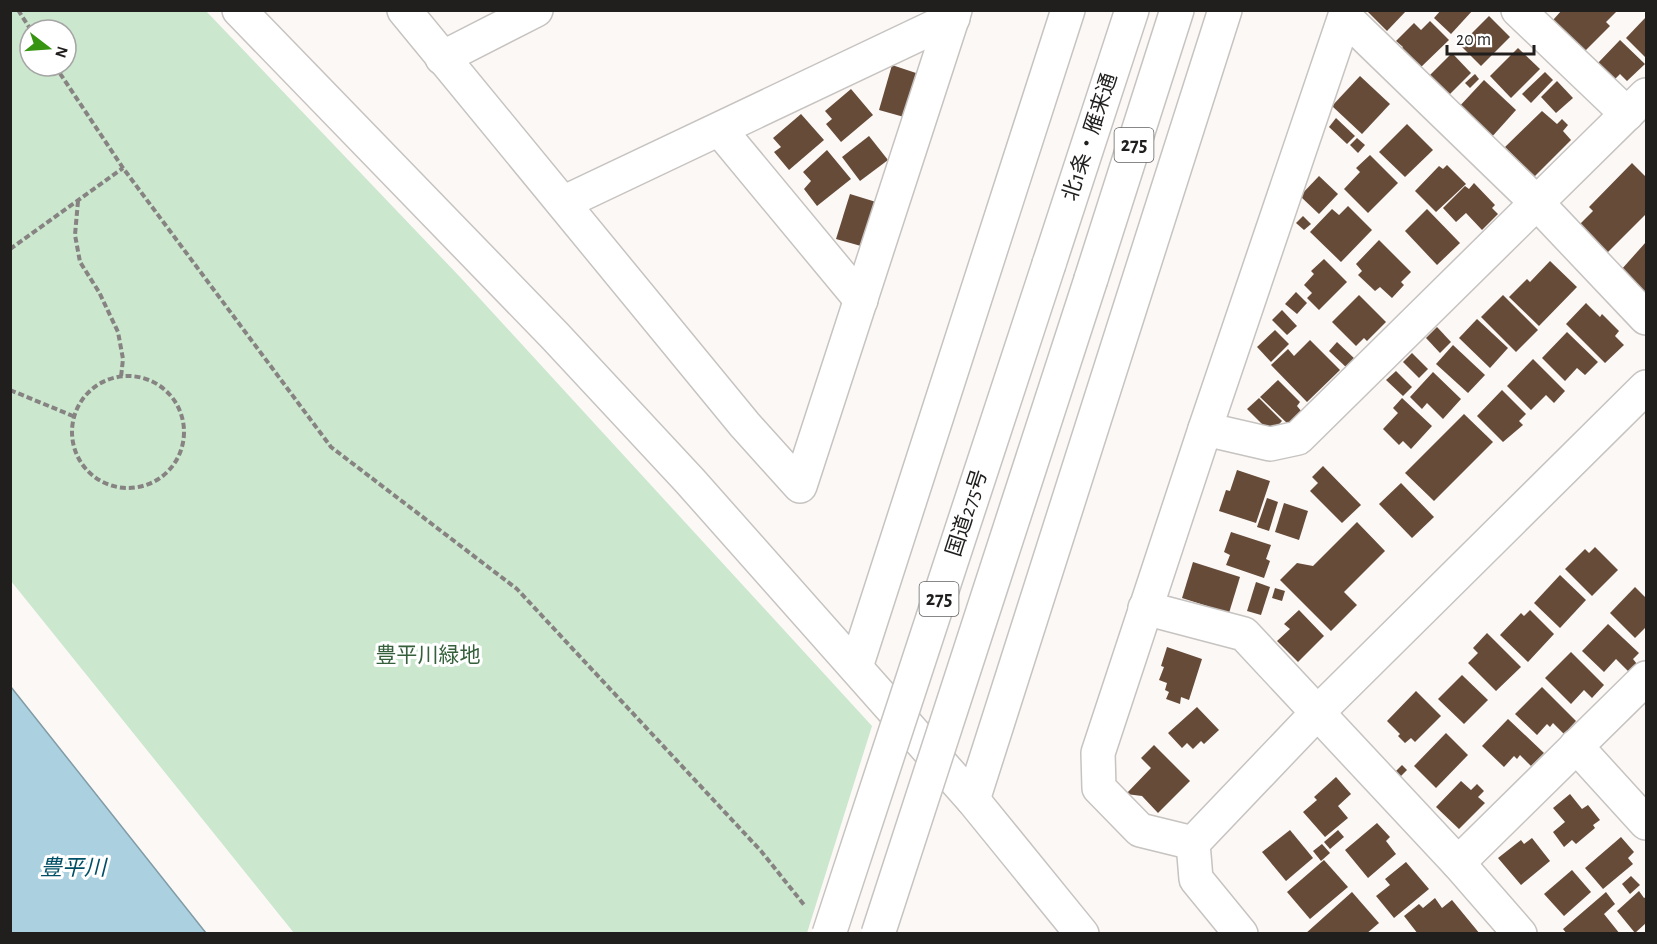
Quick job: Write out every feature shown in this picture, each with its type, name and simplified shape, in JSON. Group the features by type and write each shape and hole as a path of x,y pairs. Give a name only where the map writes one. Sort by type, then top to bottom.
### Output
{"main road":[{"path":"239,10 555,336 690,481 973,800 1082,933"},
{"path":"404,10 745,425 800,486 954,14"},
{"path":"442,57 536,10"},
{"path":"856,667 1068,10"},
{"name":"北1条・雁来通","path":"1049,264 1132,10"},
{"name":"北1条・雁来通","path":"878,933 1177,10"},
{"path":"973,800 1225,10"},
{"path":"1205,429 1270,444 1298,438 1637,105 1518,10"},
{"path":"563,203 720,130 954,14"},
{"path":"1193,843 1140,830 1100,788 1098,753 1346,14 1538,203 1647,318"},
{"path":"720,130 861,300"},
{"name":"国道275号","path":"819,921 1049,264"},
{"path":"1242,933 1196,879 1193,843 1318,712 1647,387"},
{"path":"1145,608 1244,634 1458,863 1520,933"},
{"path":"1458,863 1647,678"},
{"path":"1576,746 1647,822"}],"path":[{"path":"63,78 123,168 331,447 517,589 761,851 819,921"},
{"path":"10,249 123,168"},
{"path":"78,201 75,236 80,262 99,292 118,332 123,359 121,377"},
{"path":"131,376 150,380 166,390 177,404 183,422 184,440 178,458 167,472 152,483 135,488 116,488 99,481 85,470 75,453 71,435 74,416 82,399 95,386 113,377 121,377 131,376"},
{"path":"10,390 74,416"}],"green space":[{"name":"豊平川緑地","path":"10,11 206,11 460,277 872,726 807,933 294,933 11,581"}],"water":[{"name":"豊平川","path":"11,687 206,933 11,933"}],"building":[{"path":"1366,10 1407,10 1387,31"},
{"path":"1441,10 1473,10 1451,34 1434,18"},
{"path":"1562,10 1618,10 1606,22 1610,26 1584,52 1553,20"},
{"path":"1489,16 1510,37 1481,66 1460,45"},
{"path":"1646,17 1646,56 1645,57 1626,38"},
{"path":"1430,21 1449,40 1420,68 1396,41 1414,23 1421,30"},
{"path":"1620,40 1645,64 1627,81 1620,74 1614,80 1597,64"},
{"path":"1518,48 1540,69 1511,98 1490,76"},
{"path":"1452,53 1471,73 1444,100 1424,81"},
{"path":"892,65 916,73 904,117 879,110"},
{"path":"1545,72 1553,80 1531,103 1522,94"},
{"path":"1475,74 1479,79 1470,88 1465,83"},
{"path":"1360,76 1390,104 1362,134 1332,106"},
{"path":"1484,80 1516,110 1490,139 1457,109"},
{"path":"1557,81 1573,98 1556,113 1541,97"},
{"path":"851,89 873,115 841,142 826,124 832,119 825,111"},
{"path":"1542,111 1557,124 1562,119 1568,125 1563,131 1571,140 1534,177 1505,147"},
{"path":"801,114 824,140 789,170 774,152 781,147 773,138"},
{"path":"1336,118 1355,136 1347,144 1329,127"},
{"path":"1407,124 1433,150 1405,177 1379,152"},
{"path":"869,136 888,160 860,181 842,157"},
{"path":"1357,138 1365,145 1358,153 1350,145"},
{"path":"827,150 851,179 817,206 804,189 811,181 803,172"},
{"path":"1370,155 1398,183 1368,213 1344,189 1360,172 1356,168"},
{"path":"1632,163 1646,177 1646,214 1605,255 1577,227 1593,211 1589,207"},
{"path":"1447,165 1466,184 1436,212 1415,191 1439,166 1443,169"},
{"path":"1319,176 1338,194 1319,214 1300,196"},
{"path":"1474,183 1495,205 1492,208 1498,214 1482,230 1466,213 1456,222 1443,208 1465,186 1469,189"},
{"path":"850,194 876,202 861,246 836,239"},
{"path":"1348,206 1372,230 1341,262 1310,232 1332,209 1339,215"},
{"path":"1427,209 1460,243 1437,265 1405,231"},
{"path":"1303,216 1311,224 1304,230 1296,223"},
{"path":"1379,240 1411,272 1401,282 1404,285 1392,298 1380,287 1375,291 1358,275 1362,271 1356,264"},
{"path":"1646,242 1646,295 1621,270"},
{"path":"1324,259 1347,282 1319,310 1307,298 1312,293 1304,285 1314,274 1311,271"},
{"path":"1550,261 1577,287 1539,326 1509,297 1527,279 1530,282"},
{"path":"1296,292 1307,303 1297,314 1285,304"},
{"path":"1359,295 1386,322 1367,341 1364,338 1356,346 1332,322"},
{"path":"1503,295 1538,330 1516,352 1481,317"},
{"path":"1586,303 1600,317 1602,314 1619,331 1615,336 1624,345 1605,363 1566,324"},
{"path":"1282,310 1297,326 1287,335 1272,320"},
{"path":"1477,319 1508,348 1490,368 1459,338"},
{"path":"1437,327 1451,342 1440,353 1426,338"},
{"path":"1275,330 1289,344 1271,362 1257,347"},
{"path":"1567,332 1598,362 1585,375 1577,368 1565,381 1542,358"},
{"path":"1310,340 1340,370 1307,402 1271,365 1288,349 1294,356"},
{"path":"1337,342 1356,360 1348,369 1329,351"},
{"path":"1453,345 1485,375 1468,393 1436,364"},
{"path":"1412,353 1428,369 1419,378 1403,362"},
{"path":"1533,359 1565,391 1554,403 1546,395 1531,410 1507,386"},
{"path":"1396,371 1412,387 1403,396 1386,380"},
{"path":"1433,372 1461,399 1443,419 1427,403 1422,409 1410,397"},
{"path":"1278,380 1300,402 1297,406 1302,412 1289,425 1260,397"},
{"path":"1502,390 1526,414 1519,421 1523,425 1503,442 1477,416"},
{"path":"1259,398 1282,421 1271,433 1247,409"},
{"path":"1402,398 1432,426 1411,449 1403,441 1399,445 1383,429 1398,413 1393,408"},
{"path":"1464,414 1493,442 1434,501 1405,473"},
{"path":"1323,466 1361,505 1342,523 1310,491 1318,483 1312,477"},
{"path":"1237,470 1270,481 1256,523 1219,511 1226,490 1230,491"},
{"path":"1401,483 1434,517 1412,538 1379,504"},
{"path":"1267,498 1278,502 1269,531 1257,527"},
{"path":"1284,503 1308,511 1299,540 1275,532"},
{"path":"1357,522 1385,551 1344,592 1357,605 1331,631 1280,580 1297,563 1313,566"},
{"path":"1231,532 1271,545 1266,559 1270,561 1264,578 1226,565 1230,555 1224,552"},
{"path":"1595,547 1618,570 1592,596 1565,569 1585,549 1589,553"},
{"path":"1193,562 1240,577 1229,613 1182,598"},
{"path":"1560,575 1586,600 1560,628 1534,603"},
{"path":"1256,582 1270,587 1261,615 1247,611"},
{"path":"1635,587 1646,598 1646,627 1635,638 1610,613"},
{"path":"1275,588 1285,591 1282,601 1272,598"},
{"path":"1299,610 1324,636 1298,662 1277,641 1290,629 1284,624"},
{"path":"1530,610 1554,634 1528,662 1500,635 1521,613 1524,616"},
{"path":"1608,624 1639,653 1633,659 1637,664 1629,672 1616,659 1604,672 1582,651"},
{"path":"1487,633 1521,667 1496,691 1468,663 1478,653 1473,648"},
{"path":"1167,647 1202,659 1189,700 1181,697 1180,704 1166,699 1169,692 1165,690 1167,683 1159,680"},
{"path":"1571,652 1604,685 1592,698 1584,690 1571,704 1545,678"},
{"path":"1462,675 1488,700 1464,724 1438,699"},
{"path":"1542,687 1576,721 1564,734 1553,723 1550,727 1547,724 1537,735 1515,714"},
{"path":"1416,691 1441,716 1415,742 1411,738 1405,743 1398,736 1400,734 1387,721"},
{"path":"1197,707 1219,730 1204,744 1201,741 1193,749 1187,743 1182,748 1168,733"},
{"path":"1508,719 1544,753 1531,766 1520,755 1517,759 1514,756 1504,767 1482,746"},
{"path":"1446,733 1468,755 1436,788 1414,766"},
{"path":"1154,745 1190,781 1158,813 1142,796 1126,794 1151,768 1141,758"},
{"path":"1402,765 1407,770 1399,778 1394,773"},
{"path":"1336,777 1351,794 1338,806 1348,818 1325,837 1303,812 1317,800 1314,797"},
{"path":"1461,781 1471,790 1477,784 1484,791 1478,797 1485,803 1459,829 1436,807"},
{"path":"1570,794 1582,809 1588,805 1600,820 1593,825 1595,828 1576,844 1572,840 1564,847 1553,832 1565,822 1553,808"},
{"path":"1377,823 1390,837 1386,841 1396,854 1368,878 1345,850"},
{"path":"1290,830 1313,858 1286,881 1262,852"},
{"path":"1338,830 1344,837 1330,849 1324,842"},
{"path":"1621,837 1634,852 1628,858 1633,864 1603,889 1585,868"},
{"path":"1532,838 1550,861 1521,885 1498,858 1521,840 1524,844"},
{"path":"1322,844 1330,853 1321,861 1313,851"},
{"path":"1324,860 1348,887 1310,919 1287,892"},
{"path":"1406,862 1429,889 1394,918 1376,896 1390,885 1385,879"},
{"path":"1572,870 1591,892 1564,916 1544,894"},
{"path":"1631,876 1640,885 1630,894 1622,884"},
{"path":"1639,891 1644,898 1646,897 1646,923 1635,933 1617,911"},
{"path":"1352,892 1379,923 1366,934 1305,934"},
{"path":"1606,892 1615,904 1604,914 1620,934 1567,934 1563,929"},
{"path":"1435,898 1442,908 1452,900 1480,934 1418,934 1404,916 1419,904 1423,908"}]}
